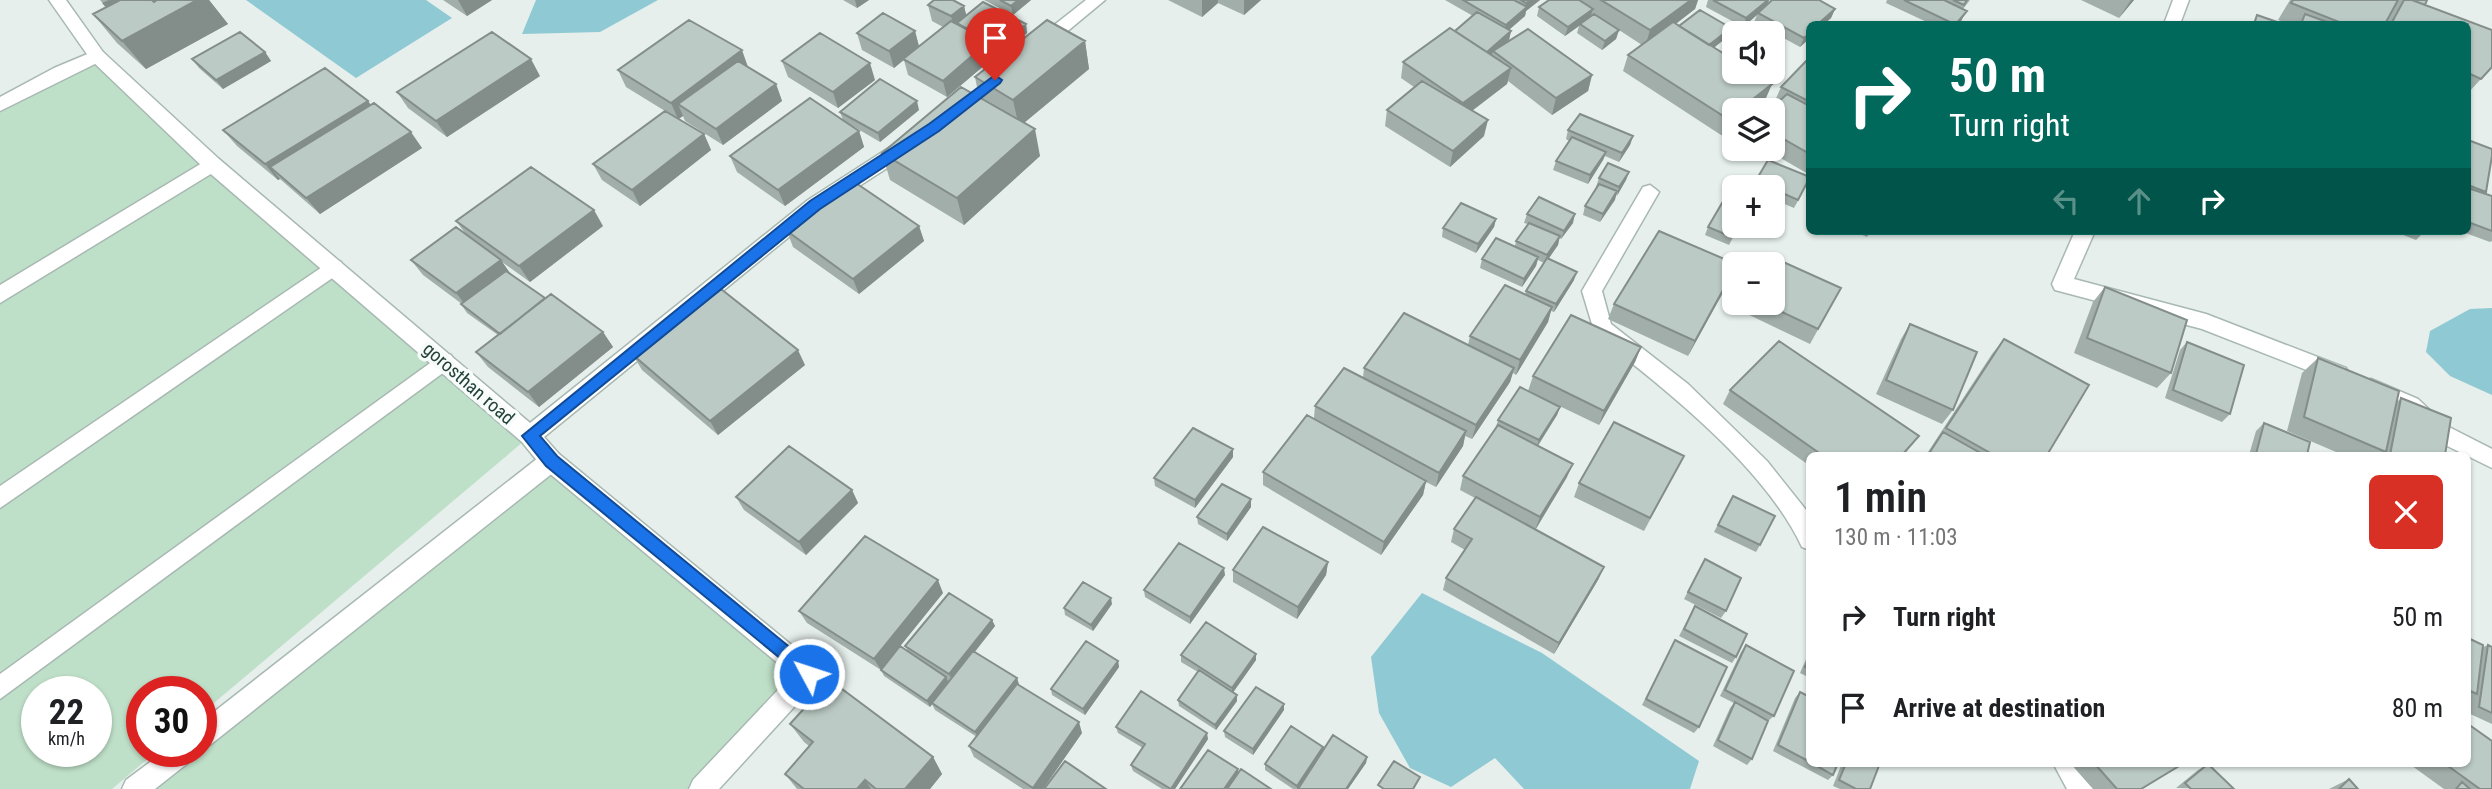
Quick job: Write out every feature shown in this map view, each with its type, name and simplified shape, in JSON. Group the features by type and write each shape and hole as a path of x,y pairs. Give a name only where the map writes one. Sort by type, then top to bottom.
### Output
{"street":[{"name":"gorosthan road","path":"57,0 97,56 212,164 530,436 551,461 809,674 702,789"},
{"path":"1021,60 1097,0"},
{"path":"2173,21 2182,0"},
{"path":"0,106 60,72 97,56"},
{"path":"530,436 815,205 923,135"},
{"path":"0,295 212,164"},
{"path":"1650,192 1592,291 1602,328 1681,390 1759,468 1806,527"},
{"path":"2083,235 2062,285 2206,321 2317,364 2412,405 2440,432 2492,459"},
{"path":"0,498 334,267"},
{"path":"0,688 444,361"},
{"path":"217,724 551,461"},
{"path":"135,789 163,767"},
{"path":"2068,767 2082,789"}],"green space":[{"path":"97,56 530,436 217,700 217,676 126,676 126,767 138,767 112,789 0,789 0,109"},
{"path":"551,461 809,674 702,789 135,789 163,767 217,767 217,724"}],"water":[{"path":"246,0 426,0 452,18 356,78"},
{"path":"536,0 658,0 600,32 522,34"},
{"path":"2492,308 2492,395 2450,376 2426,352 2430,331 2470,309"},
{"path":"1422,593 1542,653 1699,761 1690,789 1524,789 1495,758 1451,787 1410,768 1379,713 1371,657"}],"building":[{"path":"120,0 197,0 122,41 93,14"},
{"path":"934,0 953,0 964,6 951,16 928,5"},
{"path":"1000,0 1018,0 1011,6"},
{"path":"1463,0 1514,0 1527,7 1506,25"},
{"path":"1549,0 1579,0 1593,9 1568,27 1539,7"},
{"path":"1601,0 1691,0 1650,30"},
{"path":"1713,0 1768,0 1746,18"},
{"path":"1772,0 1819,0 1835,9 1821,21 1806,21 1804,38 1785,28 1785,21 1773,21 1758,13"},
{"path":"1904,0 1944,0 1967,11 1959,21 1948,21"},
{"path":"1953,0 1967,0 1964,5"},
{"path":"2293,0 2398,0 2387,21 2336,21 2291,3"},
{"path":"2404,0 2412,0 2468,21 2393,21"},
{"path":"2412,0 2427,0 2425,5"},
{"path":"983,2 1026,24 996,49 990,46 989,41 957,23"},
{"path":"1700,10 1722,23 1722,35 1709,45 1679,26"},
{"path":"1477,12 1511,31 1487,52 1455,31"},
{"path":"883,13 915,31 889,51 857,33"},
{"path":"1594,14 1619,30 1605,41 1580,24"},
{"path":"2305,14 2325,21 2302,21"},
{"path":"2257,15 2274,21 2255,21"},
{"path":"689,20 742,50 671,103 618,70"},
{"path":"1047,20 1085,41 1013,100 975,77"},
{"path":"951,21 989,41 943,81 903,59"},
{"path":"1673,22 1722,53 1722,84 1772,84 1754,98 1722,98 1722,115 1628,55"},
{"path":"2471,22 2492,30 2492,67 2481,79 2471,74"},
{"path":"1450,28 1511,68 1463,103 1403,62"},
{"path":"1528,29 1592,75 1556,98 1493,51"},
{"path":"240,32 265,52 216,80 192,59"},
{"path":"492,32 531,59 436,121 397,92"},
{"path":"820,33 870,63 833,92 782,61"},
{"path":"738,61 776,84 716,129 678,104"},
{"path":"1806,61 1806,100 1781,87"},
{"path":"325,68 368,101 265,164 223,130"},
{"path":"880,79 917,101 878,133 840,112"},
{"path":"1422,81 1488,120 1453,151 1387,110"},
{"path":"961,87 1035,129 957,198 882,153"},
{"path":"1787,94 1806,104 1806,152 1785,140 1785,98 1783,98"},
{"path":"810,98 859,131 778,190 730,156"},
{"path":"374,103 411,132 306,198 270,167"},
{"path":"665,111 704,134 632,190 593,164"},
{"path":"1580,114 1633,136 1622,153 1568,130"},
{"path":"1572,137 1606,152 1590,175 1556,161"},
{"path":"2471,141 2492,149 2486,192 2471,186"},
{"path":"1767,161 1806,175 1806,185 1798,200 1785,194 1785,175 1759,175"},
{"path":"1608,163 1629,172 1619,187 1599,178"},
{"path":"531,167 594,210 519,266 456,221"},
{"path":"853,181 919,226 853,279 787,231"},
{"path":"1599,184 1617,191 1603,214 1585,206"},
{"path":"2471,189 2492,196 2492,231 2471,223"},
{"path":"1539,197 1575,214 1564,231 1527,214"},
{"path":"1461,203 1496,219 1478,244 1443,228"},
{"path":"1722,203 1722,233 1708,227"},
{"path":"1529,223 1560,236 1547,255 1516,241"},
{"path":"456,227 501,260 456,293 411,260"},
{"path":"1659,231 1722,258 1722,292 1695,341 1614,304"},
{"path":"1496,238 1538,257 1524,279 1482,259"},
{"path":"1547,258 1577,272 1556,304 1526,291"},
{"path":"1785,263 1841,288 1818,329 1785,313"},
{"path":"506,271 545,298 500,334 461,304"},
{"path":"1505,285 1552,307 1520,360 1470,336"},
{"path":"2105,287 2187,320 2171,373 2087,338"},
{"path":"721,289 798,350 710,421 633,355"},
{"path":"551,294 603,332 528,392 476,352"},
{"path":"1404,313 1514,368 1476,425 1364,368"},
{"path":"1571,315 1641,347 1604,411 1533,376"},
{"path":"1910,324 1977,352 1953,410 1886,380"},
{"path":"2004,339 2089,385 2049,452 1989,452 1946,428"},
{"path":"1779,341 1919,436 1905,452 1818,452 1730,390"},
{"path":"2187,342 2244,365 2230,414 2173,390"},
{"path":"2318,358 2399,391 2386,452 2304,417"},
{"path":"1344,368 1466,431 1439,473 1315,406"},
{"path":"1520,387 1560,407 1539,440 1498,420"},
{"path":"2401,398 2451,418 2445,452 2391,452"},
{"path":"1307,415 1426,481 1384,542 1263,472"},
{"path":"1614,422 1684,456 1650,518 1579,483"},
{"path":"2264,423 2310,442 2308,452 2257,452"},
{"path":"1498,425 1573,464 1540,517 1463,476"},
{"path":"1193,428 1233,449 1195,500 1154,478"},
{"path":"1943,432 1979,452 1930,452"},
{"path":"789,446 852,490 799,542 736,497"},
{"path":"1222,484 1251,499 1227,534 1197,517"},
{"path":"1733,496 1775,516 1760,545 1718,525"},
{"path":"1476,497 1604,567 1559,643 1446,578 1472,539 1454,529"},
{"path":"1263,527 1328,562 1298,607 1233,570"},
{"path":"865,536 938,580 874,659 799,611"},
{"path":"1179,543 1224,568 1190,617 1144,590"},
{"path":"1705,559 1741,578 1726,611 1688,592"},
{"path":"1083,582 1111,598 1091,625 1064,608"},
{"path":"949,593 992,620 949,674 905,646"},
{"path":"1695,606 1747,634 1736,657 1684,629"},
{"path":"1206,622 1256,654 1232,688 1181,655"},
{"path":"2471,639 2483,645 2477,694 2471,691"},
{"path":"1675,640 1727,667 1699,727 1646,699"},
{"path":"1086,641 1118,661 1083,709 1051,689"},
{"path":"1746,645 1794,671 1774,716 1725,690"},
{"path":"2488,645 2492,647 2492,713 2479,707"},
{"path":"900,646 946,677 927,701 881,670"},
{"path":"973,651 1017,678 975,732 932,703"},
{"path":"1199,670 1237,695 1215,725 1178,700"},
{"path":"830,680 933,757 905,789 876,789 865,780 857,789 804,789 785,774 813,742 790,724"},
{"path":"1017,684 1079,722 1033,788 969,746"},
{"path":"1256,687 1284,704 1253,749 1224,731"},
{"path":"1141,691 1207,733 1171,789 1131,765 1145,744 1116,727"},
{"path":"1800,692 1806,695 1806,760 1778,745"},
{"path":"1735,702 1768,721 1752,759 1718,740"},
{"path":"1291,726 1323,747 1297,786 1265,764"},
{"path":"2471,726 2492,741 2492,789 2480,789 2450,767 2471,767"},
{"path":"1333,735 1367,757 1346,789 1298,789"},
{"path":"1208,750 1238,769 1224,789 1180,789"},
{"path":"1065,761 1106,789 1044,789"},
{"path":"1394,761 1420,777 1413,789 1384,789 1378,785"},
{"path":"1819,767 1836,767 1833,775"},
{"path":"1844,767 1878,767 1870,789 1856,789 1839,780"},
{"path":"2098,767 2177,767 2141,789 2117,789"},
{"path":"2204,767 2211,767 2234,789 2191,789 2185,783"},
{"path":"1241,769 1271,789 1227,789"},
{"path":"2349,779 2358,789 2339,789"},
{"path":"2462,782 2470,789 2456,789"}],"route":[{"path":"809,674 551,461 530,436 815,205 934,128 995,80"}]}
